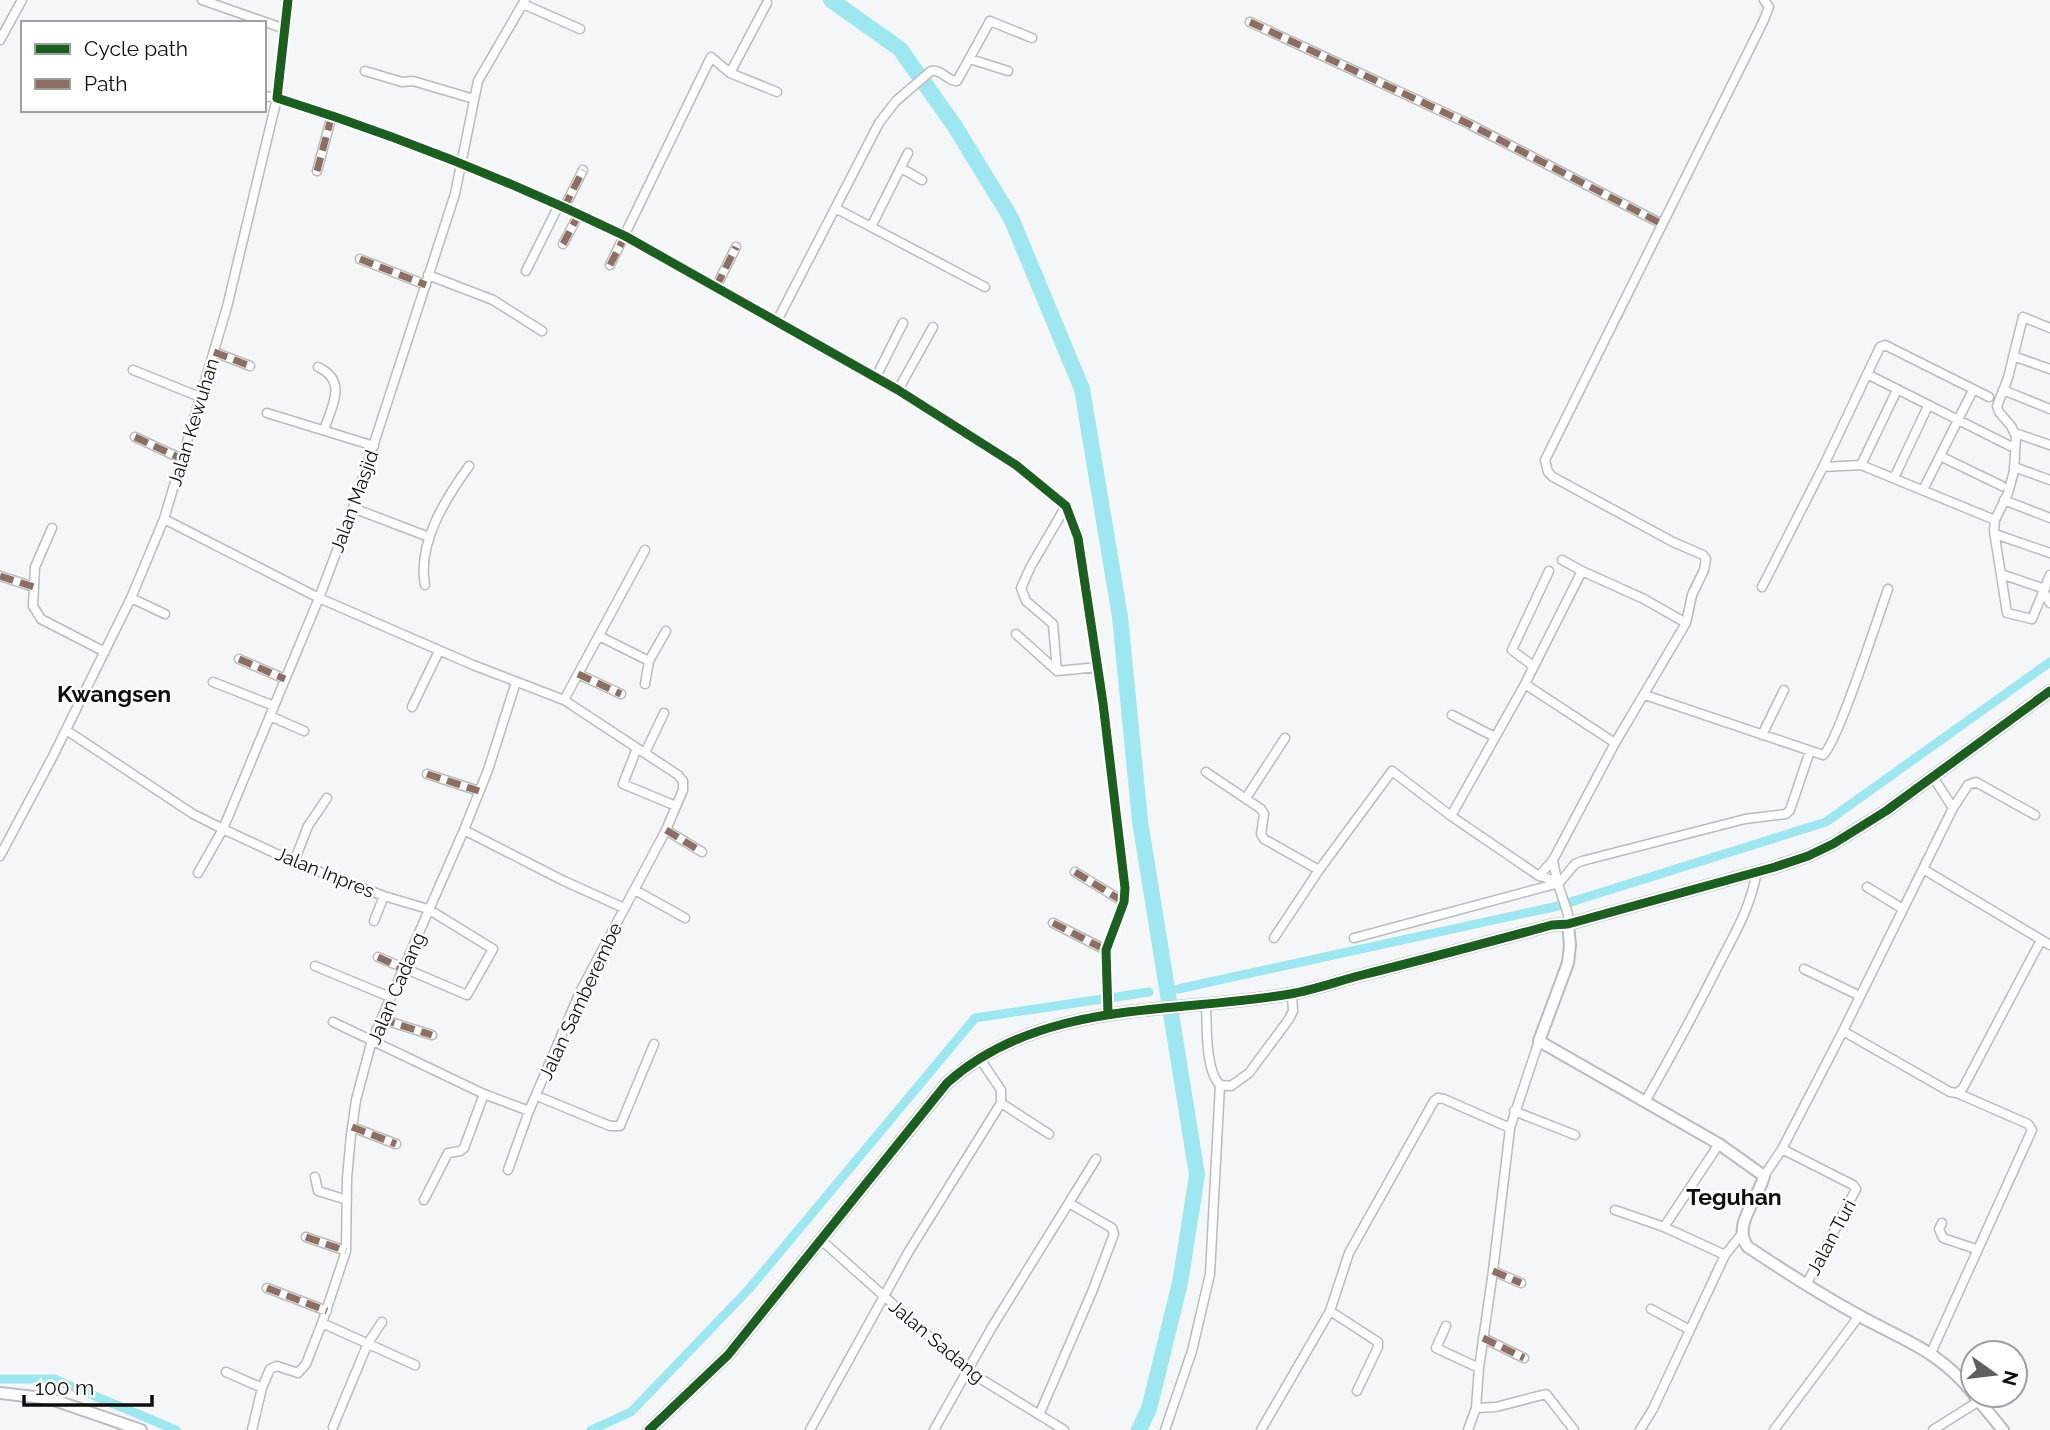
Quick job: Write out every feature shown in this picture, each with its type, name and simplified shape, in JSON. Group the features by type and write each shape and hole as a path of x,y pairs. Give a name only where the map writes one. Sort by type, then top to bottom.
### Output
{"street":[{"path":"0,40 22,0"},
{"path":"202,0 262,21"},
{"name":"Jalan Kewuhan","path":"0,856 105,652 131,598 163,519 227,307 277,98 288,0"},
{"path":"1539,876 1553,860 1615,743 1686,623 1692,595 1704,570 1706,559 1703,555 1673,542 1553,477 1548,472 1545,460 1767,13 1769,7 1764,0"},
{"path":"524,2 580,29"},
{"name":"Jalan Masjid","path":"198,873 223,829 319,598 353,508 455,194 482,71 524,2"},
{"path":"730,73 767,3"},
{"path":"777,321 879,123 896,101 916,81 934,70 940,71 955,82 990,21 1032,38"},
{"path":"266,22 285,29"},
{"path":"1250,22 1469,124 1662,224"},
{"path":"610,265 710,58 713,57 730,73 777,92"},
{"path":"970,59 1008,71"},
{"path":"365,71 474,99"},
{"path":"266,96 332,115 461,165 561,206 625,236 898,390 1016,466 1066,506 1078,538 1098,667 1125,888 1124,902 1106,950 1105,986 1108,1010"},
{"path":"317,172 332,115"},
{"path":"871,227 908,153"},
{"path":"901,167 922,180"},
{"path":"526,271 583,170"},
{"path":"835,208 985,286"},
{"path":"563,244 579,214"},
{"path":"716,287 736,247"},
{"path":"360,259 493,300 542,331"},
{"path":"2050,328 2023,317 1997,410 2015,433 2050,445"},
{"path":"876,377 903,323"},
{"path":"898,390 933,327"},
{"path":"1762,587 1880,347 1885,345 1989,397"},
{"path":"214,352 250,366"},
{"path":"2013,356 2050,369"},
{"path":"318,367 329,372 336,393 324,430"},
{"path":"133,370 200,397"},
{"path":"1867,374 2010,446"},
{"path":"1861,465 1897,390"},
{"path":"1923,490 1973,390"},
{"path":"2003,390 2050,409"},
{"path":"1894,478 1928,406"},
{"path":"267,413 374,446"},
{"path":"2015,433 2014,467 1996,520 1995,534 2007,613 2032,619 2046,592 2050,575"},
{"path":"135,437 183,458"},
{"path":"1940,456 2002,486"},
{"path":"1823,467 1861,465 1996,520"},
{"path":"425,585 423,573 429,537 453,488 469,466"},
{"path":"2014,467 2050,480"},
{"path":"2004,500 2050,518"},
{"path":"1057,671 1053,624 1026,601 1021,588 1066,506"},
{"path":"353,508 429,537"},
{"name":"Jalan Samberembe","path":"163,519 319,598 439,651 565,700 681,777 683,790 666,830 580,992 529,1111 508,1170"},
{"path":"52,528 35,567 33,606 36,615 105,652"},
{"path":"1995,534 2050,554"},
{"path":"565,700 645,550"},
{"path":"1562,560 1644,599 1686,623"},
{"path":"1533,666 1512,650 1549,571"},
{"path":"1451,816 1525,684 1582,571"},
{"path":"2001,574 2046,592 2050,603"},
{"path":"0,576 34,587"},
{"path":"1645,695 1820,755 1829,750 1888,589"},
{"path":"131,598 165,614"},
{"path":"645,684 649,661 666,631"},
{"path":"1016,634 1057,671 1098,667"},
{"path":"598,636 649,661"},
{"path":"412,706 439,651"},
{"path":"239,659 285,679"},
{"path":"578,674 621,694"},
{"path":"213,681 274,706"},
{"name":"Jalan Cadang","path":"262,1388 273,1366 295,1374 301,1370 306,1364 327,1311 346,1251 352,1127 356,1100 372,1040 480,791 516,682"},
{"path":"1525,684 1615,743"},
{"path":"1762,735 1784,690"},
{"path":"649,1430 728,1355 930,1102 965,1067 980,1059 1035,1031 1108,1010 1156,1009 1292,997 1568,919 1757,872 1808,856 1860,829 2050,691"},
{"path":"664,713 623,784 676,806"},
{"path":"1452,715 1495,737"},
{"path":"270,716 304,731"},
{"name":"Jalan Inpres","path":"66,730 193,814 294,862 384,896 428,909 491,946 492,951 467,995 404,969"},
{"path":"1246,798 1285,738"},
{"path":"1354,938 1559,884 1575,864 1582,861 1745,819 1788,813 1810,751"},
{"path":"1274,938 1392,771 1451,816 1539,876 1559,884"},
{"path":"1206,772 1261,808 1264,814 1261,834 1264,839 1320,870"},
{"path":"427,774 480,791"},
{"path":"1933,777 1953,808"},
{"path":"1640,1430 1653,1409 1725,1255 1741,1235 1764,1176 1782,1149 1843,1031 1953,808 1968,785 1976,782 2035,815"},
{"path":"294,862 308,826 327,798"},
{"name":"Jalan Samberembe","path":"464,830 624,908"},
{"path":"666,830 702,852"},
{"path":"1468,1430 1476,1408 1510,1128 1568,963 1568,919 1553,860"},
{"path":"1923,869 2050,946"},
{"path":"1075,872 1124,902"},
{"path":"1646,1100 1689,1025 1744,917 1757,872"},
{"path":"1867,887 1903,909"},
{"path":"635,890 685,918"},
{"path":"374,921 384,896"},
{"path":"1053,923 1106,950"},
{"path":"1957,1093 1963,1088 2041,940"},
{"path":"378,957 404,969"},
{"path":"316,966 390,997"},
{"path":"1804,969 1860,996"},
{"path":"1206,1005 1214,1079 1220,1085 1231,1086 1249,1073 1293,1011 1292,997"},
{"path":"381,1019 432,1035"},
{"path":"332,1022 484,1094 529,1111"},
{"path":"1843,1031 1950,1092 2028,1124 2032,1130 1931,1353"},
{"path":"1539,1041 1646,1100 1719,1144 1764,1176"},
{"name":"Jalan Samberembe","path":"537,1096 610,1126 620,1126 654,1044"},
{"path":"810,1430 909,1251 1001,1103 1001,1090 980,1059"},
{"path":"1165,1430 1192,1351 1210,1274 1220,1085"},
{"path":"424,1200 448,1153 464,1148 484,1094"},
{"path":"1261,1430 1330,1311 1349,1253 1371,1210 1436,1099 1444,1099 1510,1128"},
{"path":"1001,1103 1049,1134"},
{"path":"1514,1111 1575,1135"},
{"path":"352,1127 396,1144"},
{"path":"1664,1227 1719,1144"},
{"name":"Jalan Turi","path":"1782,1149 1856,1189 1806,1285"},
{"path":"934,1430 992,1327 1096,1159"},
{"path":"315,1177 318,1191 347,1200"},
{"path":"1039,1415 1114,1234 1112,1228 1069,1203"},
{"path":"1615,1210 1664,1227 1725,1255"},
{"path":"1942,1223 1939,1229 1943,1238 1976,1249"},
{"path":"1741,1235 1748,1247 1806,1285 1931,1353 1959,1375"},
{"path":"306,1237 346,1251"},
{"name":"Jalan Sadang","path":"820,1238 968,1371 1064,1430"},
{"path":"1493,1271 1521,1283"},
{"path":"267,1288 327,1311"},
{"path":"1651,1309 1690,1329"},
{"path":"1330,1311 1378,1342 1357,1391"},
{"path":"1774,1430 1859,1316"},
{"path":"333,1427 368,1343 382,1322"},
{"path":"322,1324 415,1365"},
{"path":"1446,1326 1436,1349 1479,1368"},
{"path":"1483,1338 1524,1359"},
{"path":"226,1372 262,1388 252,1430"},
{"path":"0,1393 51,1399 141,1430"},
{"path":"1476,1408 1496,1407 1546,1394 1574,1430"},
{"path":"1933,1430 1961,1409"},
{"path":"1988,1409 2003,1430"}],"waterway":[{"path":"831,0 900,49 954,125 1011,218 1082,389 1120,617 1140,821 1197,1175 1180,1283 1149,1409 1139,1430"},
{"path":"1178,989 1558,906 1826,822 2050,662"},
{"path":"591,1430 631,1412 749,1289 975,1018 1149,992"},
{"path":"0,1379 54,1379 176,1430"}],"marked path":[{"path":"1250,22 1469,124 1662,224"},
{"path":"317,171 332,115"},
{"path":"564,208 583,170"},
{"path":"563,244 579,214"},
{"path":"610,265 625,236"},
{"path":"716,287 736,247"},
{"path":"360,259 426,285"},
{"path":"214,352 250,366"},
{"path":"135,437 182,459"},
{"path":"0,576 34,587"},
{"path":"239,659 285,679"},
{"path":"578,674 621,694"},
{"path":"427,774 479,791"},
{"path":"666,830 702,852"},
{"path":"1075,872 1124,902"},
{"path":"1053,923 1106,950"},
{"path":"378,957 404,969"},
{"path":"381,1019 432,1035"},
{"path":"352,1127 396,1144"},
{"path":"306,1237 346,1251"},
{"path":"1493,1271 1521,1283"},
{"path":"267,1288 327,1311"},
{"path":"1483,1338 1524,1358"}],"cycle path":[{"path":"288,0 277,98 454,161 625,236 898,390 1016,465 1066,506 1078,538 1103,703 1125,888 1124,902 1106,950 1108,1014"},
{"path":"649,1430 728,1355 947,1083 984,1056 1024,1036 1066,1023 1308,990 1552,925 1568,924 1808,856 1886,811 2050,691"}],"district":[{"name":"Kwangsen","path":"114,694"},
{"name":"Teguhan","path":"1734,1197"}]}
